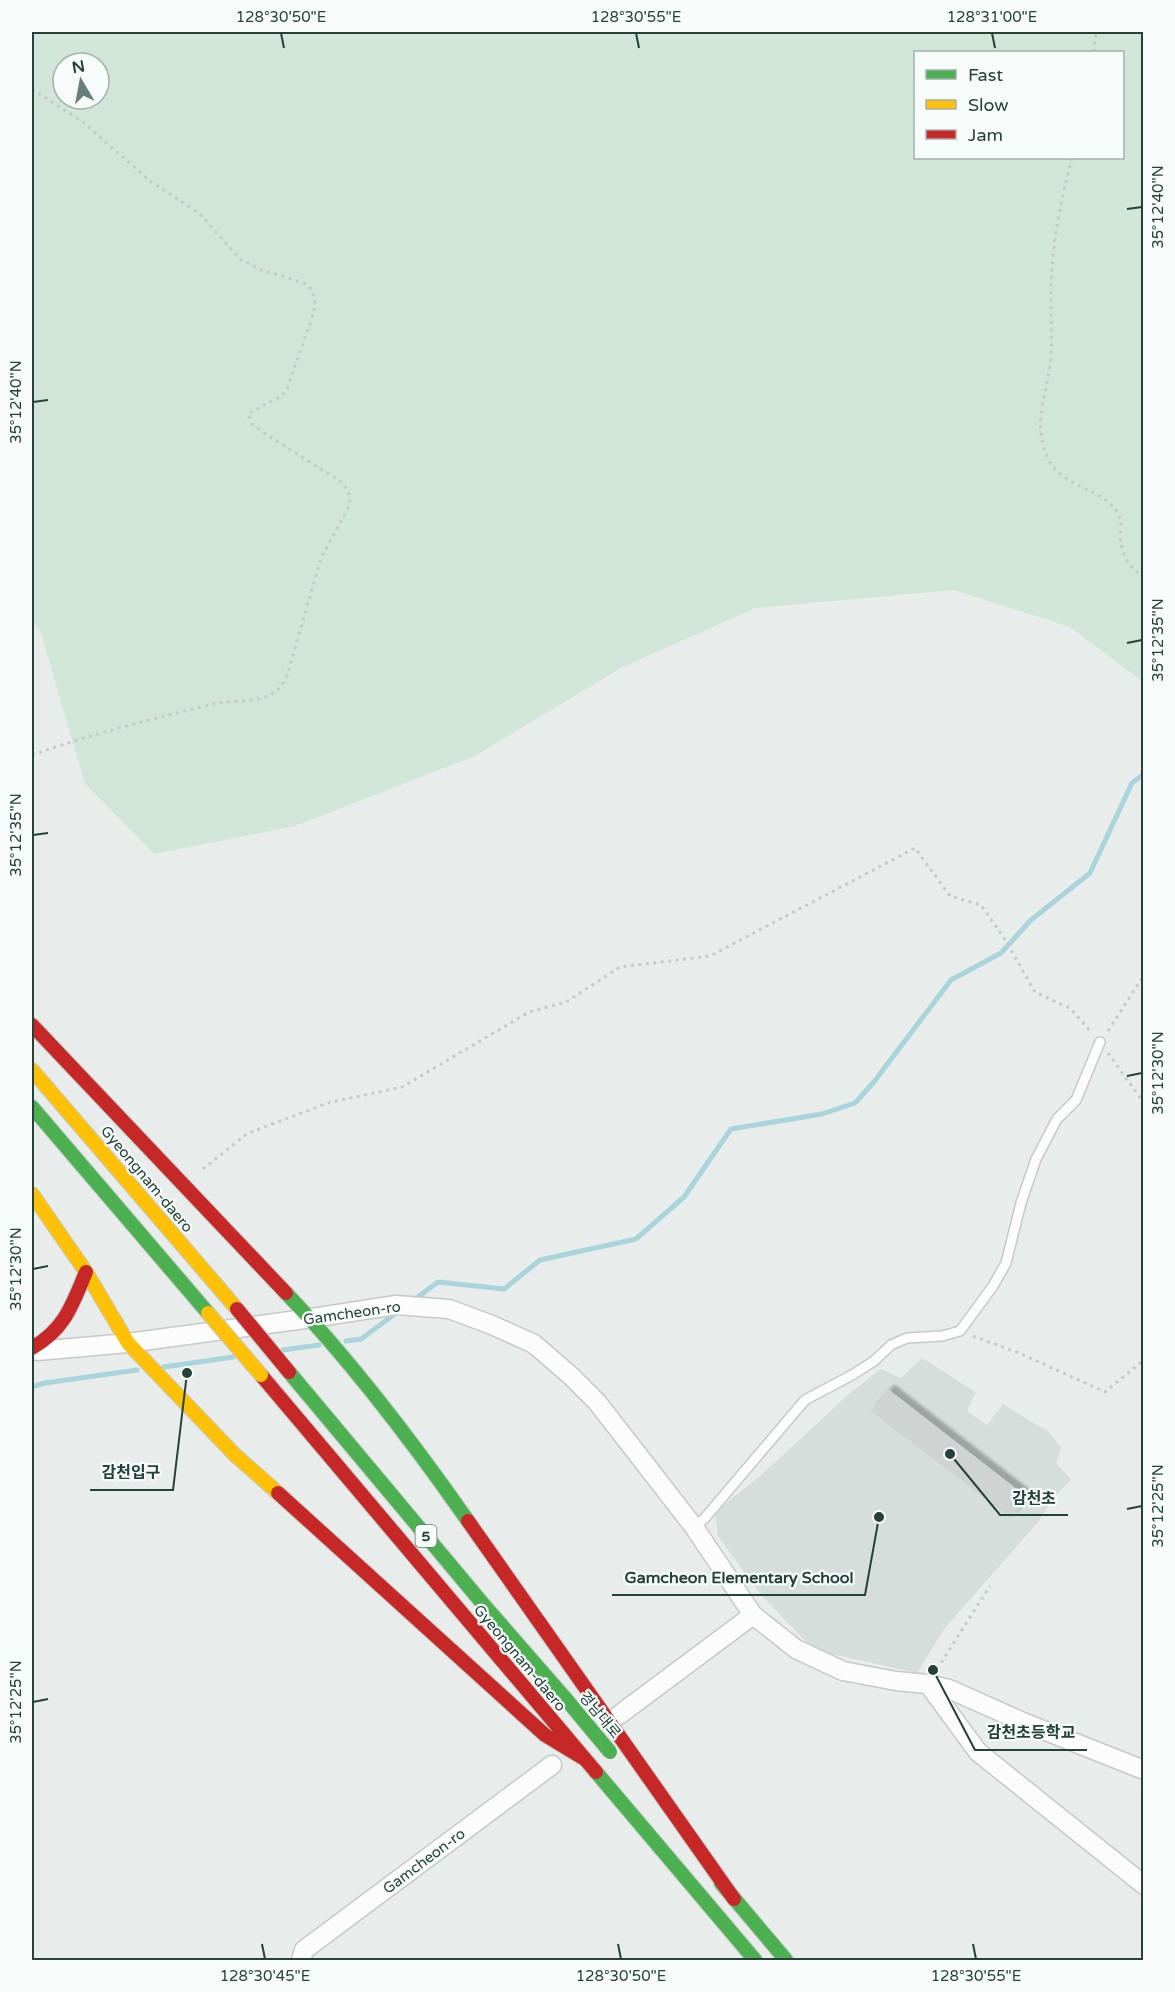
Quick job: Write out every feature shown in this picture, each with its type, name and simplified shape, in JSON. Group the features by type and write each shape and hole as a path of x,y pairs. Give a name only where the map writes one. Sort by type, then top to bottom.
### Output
{"highway":[{"path":"32,1025 318,1325 424,1458 734,1899"},
{"name":"Gyeongnam-daero","path":"32,1070 565,1698"},
{"name":"Gyeongnam-daero","path":"32,1107 755,1960"},
{"path":"32,1194 86,1272 128,1343 243,1462 545,1734 583,1758"},
{"path":"32,1350 46,1341 64,1324 86,1272"},
{"name":"경남대로","path":"565,1698 614,1757"},
{"path":"633,1779 786,1960"}],"street":[{"name":"Gamcheon-ro","path":"32,1350 318,1325 396,1305 449,1309 492,1325 534,1344 597,1402 694,1527 753,1615 796,1649 843,1671 949,1689 1143,1770"},
{"path":"620,1714 753,1615"},
{"path":"928,1684 978,1752 1143,1885"},
{"name":"Gamcheon-ro","path":"301,1960 304,1950 552,1765"}],"lane":[{"path":"694,1527 704,1519 805,1400 874,1361 891,1345 907,1338 942,1336 960,1331 993,1286 1006,1263 1036,1159 1057,1119 1076,1100 1100,1042"}],"path":[{"path":"1094,51 1096,32"},
{"path":"32,89 84,123 150,181 200,214 240,258 259,269 304,284 311,289 315,299 314,312 287,389 281,396 248,414 252,424 264,433 340,481 348,490 350,498 345,514 321,558 287,676 272,694 260,698 216,704 84,737 32,755"},
{"path":"1072,159 1054,247 1051,286 1051,355 1040,415 1041,437 1044,451 1058,474 1115,509 1123,524 1120,542 1128,563 1143,575"},
{"path":"203,1170 248,1132 328,1103 402,1087 529,1012 567,1002 620,966 710,956 915,848 950,896 981,905 1004,938 1035,992 1071,1009 1100,1042 1143,1104"},
{"path":"1100,1042 1125,1007 1143,975"},
{"path":"960,1331 1019,1353 1105,1392 1143,1360"},
{"path":"928,1684 990,1586"}],"shaded area":[{"path":"922,1358 976,1392 967,1411 987,1425 1003,1404 1049,1432 1061,1447 1056,1463 1071,1480 1054,1497 1039,1521 945,1628 917,1673 814,1650 761,1595 718,1536 715,1512 759,1477 849,1394 881,1369 901,1378"}],"green space":[{"path":"32,32 1143,32 1143,682 1070,627 954,590 756,608 621,668 475,756 295,826 154,854 85,784 41,633 32,621"}],"building":[{"path":"889,1390 1028,1498 1011,1518 870,1411"}],"waterway":[{"path":"414,1300 438,1282 504,1289 540,1260 636,1239 684,1197 731,1129 822,1114 855,1103 873,1083 951,980 1001,953 1031,920 1090,873 1132,783 1144,774"},
{"path":"346,1341 361,1339 399,1311"},
{"path":"283,1350 319,1345"},
{"path":"164,1367 233,1357"},
{"path":"32,1387 45,1383 137,1370"}],"traffic: fast":[{"path":"32,1107 208,1313"},
{"path":"286,1293 381,1403 468,1521"},
{"path":"289,1372 483,1604 565,1698"},
{"path":"565,1698 610,1752"},
{"path":"596,1772 755,1960"},
{"path":"721,1883 786,1960"}],"traffic: slow":[{"path":"32,1070 237,1309"},
{"path":"32,1194 86,1272 128,1343 234,1454 278,1493"},
{"path":"208,1313 261,1375"}],"traffic: jam":[{"path":"32,1025 286,1293"},
{"path":"32,1348 43,1341 60,1324 86,1272"},
{"path":"237,1309 289,1372"},
{"path":"261,1375 596,1772"},
{"path":"278,1493 545,1735 583,1758"},
{"path":"468,1521 734,1899"}],"place":[{"name":"감천입구","path":"187,1373"},
{"name":"감천초","path":"950,1454"},
{"name":"Gamcheon Elementary School","path":"879,1517"},
{"name":"감천초등학교","path":"933,1670"}]}
